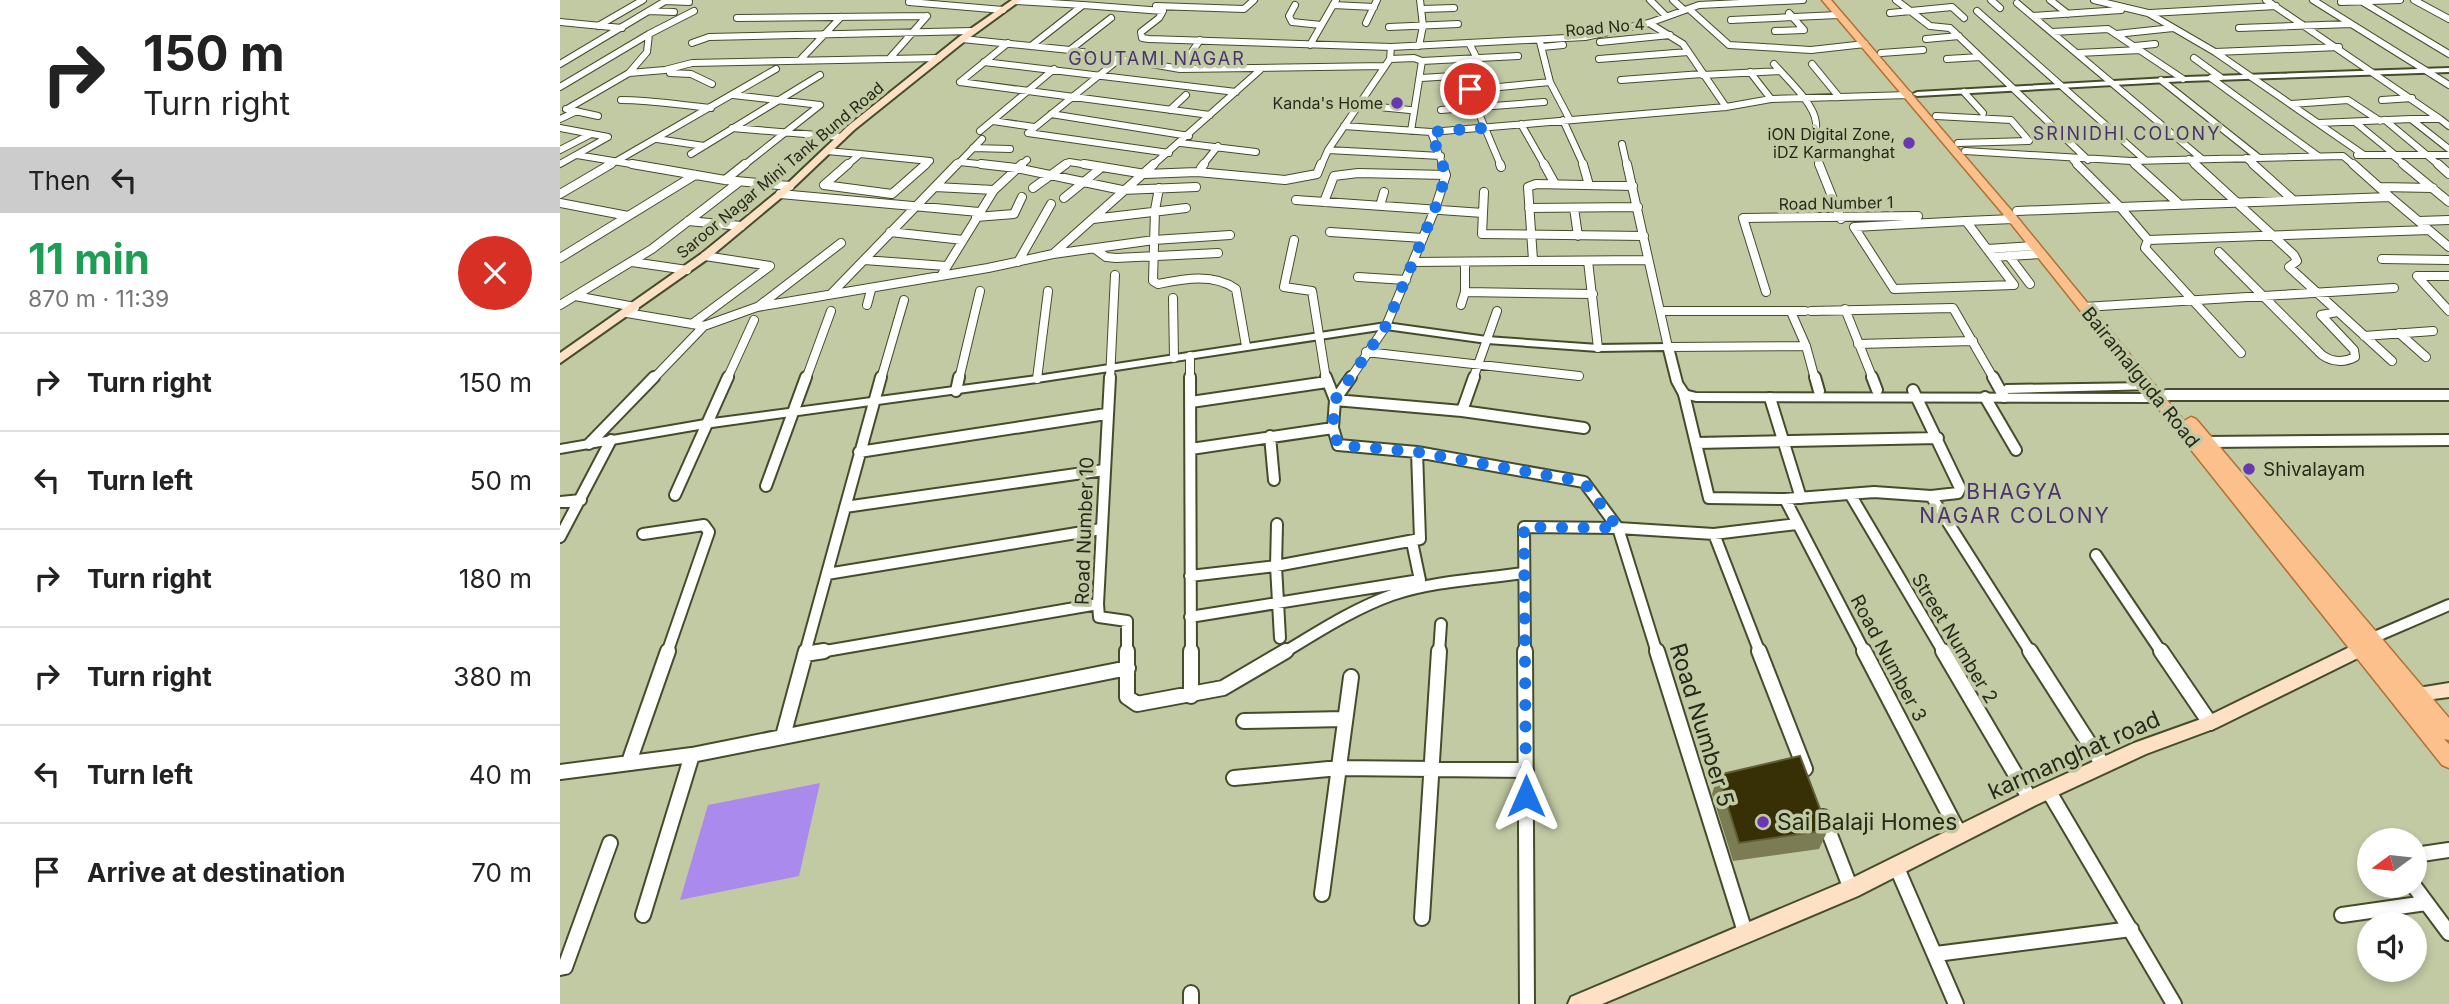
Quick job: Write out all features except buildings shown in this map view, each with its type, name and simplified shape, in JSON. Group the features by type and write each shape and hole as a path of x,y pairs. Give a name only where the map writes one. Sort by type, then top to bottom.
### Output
{"main road":[{"name":"Bairamalguda Road","path":"1826,0 1962,147 2037,250 2090,307"},
{"name":"Bairamalguda Road","path":"1832,0 1881,53 2242,493 2364,644 2449,759"},
{"name":"Saroor Nagar Mini Tank Bund Road","path":"560,359 705,256 790,186 842,137 962,40 1016,1"},
{"name":"Bairamalguda Road","path":"2158,393 2208,442 2242,493"},
{"name":"Bairamalguda Road","path":"2364,644 2418,694 2449,732"},
{"name":"karmanghat road","path":"1578,1004 1608,998 1897,868 2048,790 2210,723 2364,644"},
{"path":"2418,694 2449,690"}],"street":[{"path":"598,26 643,0"},
{"path":"1062,6 1070,0"},
{"path":"1104,6 1111,0"},
{"path":"1016,1 1062,6 1244,9 1254,0"},
{"path":"1419,46 1423,26 1420,0"},
{"path":"1650,0 1666,16"},
{"path":"1673,0 1730,45 1811,50 1865,44"},
{"path":"1159,7 1159,18 1141,32 1142,38 1391,47 1540,43 1608,34 1712,2 1803,0"},
{"path":"1896,0 1928,26 1948,27 1959,36 2088,160"},
{"path":"1943,0 1964,18"},
{"path":"1991,0 2000,8"},
{"path":"2050,0 2067,14"},
{"path":"2094,0 2148,13 2276,6"},
{"path":"2266,0 2339,47 2449,126"},
{"path":"2313,0 2449,85"},
{"path":"2341,2 2400,0"},
{"path":"2414,0 2449,19"},
{"path":"560,64 666,1 689,2"},
{"path":"1775,32 1804,30 1779,1"},
{"path":"2361,1 2449,54"},
{"path":"909,2 942,2 1003,10"},
{"path":"1310,45 1334,3 1376,3 1366,23"},
{"path":"2017,3 2202,159"},
{"path":"1031,46 1083,5"},
{"path":"1295,5 1289,16 1292,23 1321,25"},
{"path":"635,6 656,6"},
{"path":"1890,13 1952,7"},
{"path":"1421,9 1454,8"},
{"path":"2033,16 2128,10"},
{"path":"649,11 674,12"},
{"path":"560,87 649,34 694,11"},
{"path":"1977,11 2145,160"},
{"path":"2148,13 2215,52 2364,155"},
{"path":"1731,20 1838,15"},
{"path":"737,18 927,16 890,58"},
{"path":"801,59 841,17"},
{"path":"1070,50 1111,18"},
{"path":"636,20 648,20"},
{"path":"560,22 622,28"},
{"path":"1649,23 1670,35 1688,52 1726,107"},
{"path":"1389,27 1458,24"},
{"path":"2239,28 2351,24"},
{"path":"2116,34 2174,28"},
{"path":"2052,32 2108,29 2183,79"},
{"path":"692,43 707,37 973,32"},
{"path":"563,108 629,73 649,51 649,34"},
{"name":"Road No 4","path":"1540,43 1670,35"},
{"path":"1926,38 1959,36"},
{"path":"962,40 1070,50 1183,69 1260,70 1384,66"},
{"path":"1168,84 1183,69 1200,40"},
{"path":"1008,43 960,83 1073,95 1210,115"},
{"path":"1421,78 1483,75 1485,72 1469,43"},
{"path":"1540,43 1550,82 1580,154 1589,185"},
{"path":"2078,53 2155,44"},
{"path":"1317,174 1328,150 1390,59 1391,47"},
{"path":"2215,52 2339,47"},
{"path":"1881,53 1923,50"},
{"path":"1599,59 1688,52"},
{"path":"1390,59 1414,58 1422,61 1518,56"},
{"path":"1947,59 1980,57"},
{"path":"629,73 672,70 701,62 939,58"},
{"path":"2194,58 2215,78 2318,156"},
{"path":"1118,60 1034,127 1029,135 1169,153"},
{"path":"1411,131 1422,61"},
{"path":"984,62 1236,92"},
{"path":"1774,64 1804,98 1816,120 1813,148 1841,219"},
{"path":"1812,64 1839,97"},
{"path":"560,194 776,69"},
{"path":"831,294 973,148 992,121 1054,69"},
{"path":"663,83 672,70"},
{"path":"672,70 712,83"},
{"path":"1053,254 1122,190 1189,136 1260,70"},
{"path":"1621,80 1780,71"},
{"path":"1344,126 1431,132 1726,107 1771,99 1964,92 2183,79 2449,71"},
{"path":"644,81 648,72"},
{"path":"1750,72 1771,99"},
{"path":"691,154 820,75"},
{"path":"2161,80 2259,158"},
{"path":"1501,167 1483,128 1471,89 1550,82"},
{"path":"1964,92 1983,113"},
{"path":"725,180 820,106 733,95"},
{"path":"1170,110 1186,95"},
{"path":"2382,100 2412,98"},
{"path":"621,100 654,100 662,104 711,108"},
{"path":"2291,104 2348,100 2383,120 2449,174"},
{"path":"1441,110 1544,102"},
{"path":"1358,105 1410,110"},
{"path":"563,108 598,116"},
{"path":"560,119 577,111"},
{"path":"1051,114 1189,136"},
{"path":"1936,117 2011,120 2029,141 1962,147"},
{"path":"2411,119 2449,152"},
{"path":"2319,124 2440,119"},
{"path":"992,121 1034,127"},
{"path":"2355,122 2449,202"},
{"path":"1521,124 1555,184"},
{"path":"560,128 608,138 560,164"},
{"path":"732,128 842,137"},
{"path":"560,134 569,129"},
{"path":"1335,400 1386,326 1435,209 1446,175 1431,132"},
{"path":"560,150 591,134"},
{"path":"657,139 704,146"},
{"path":"1181,143 1256,152"},
{"path":"1622,144 1662,311 1668,347 1677,382 1684,394 1709,498 1785,499 1874,492 1954,495 1960,488 1914,393"},
{"path":"1201,168 1218,146"},
{"path":"1962,147 2073,160 2131,161 2449,152"},
{"path":"973,148 1010,149"},
{"path":"1328,150 1441,156"},
{"path":"827,151 860,154 926,160 930,162 892,194 824,185 860,154"},
{"path":"577,155 725,180 790,186"},
{"path":"2343,156 2449,247"},
{"path":"2246,158 2292,199"},
{"path":"2189,159 2294,255 2297,261 2289,267 2392,361"},
{"path":"941,276 994,190 1027,160"},
{"path":"2073,160 2120,207 2148,240"},
{"path":"2131,161 2178,203"},
{"path":"959,162 1016,168 1122,190 1196,187"},
{"path":"1032,188 1069,162 1145,174 1197,172 1285,180 1317,174 1446,175"},
{"path":"1064,198 1102,167"},
{"path":"560,258 695,175"},
{"path":"1324,202 1334,176"},
{"path":"560,305 632,262 739,182"},
{"path":"1534,260 1528,187 1555,184 1633,186"},
{"path":"935,187 994,190"},
{"path":"2380,187 2433,188"},
{"path":"1159,188 1152,257 1154,283 1219,279 1232,285 1236,289 1246,346"},
{"path":"1380,206 1384,191"},
{"path":"1484,192 1482,234 1644,236"},
{"path":"780,194 977,215 1014,214 1022,197"},
{"path":"2009,256 2030,284 1894,289 1854,227 1966,221 2013,214 2178,203 2390,197"},
{"path":"1296,200 1483,213"},
{"path":"560,203 628,216"},
{"path":"1018,262 1051,204"},
{"path":"1530,208 1638,207"},
{"path":"1093,219 1186,208"},
{"path":"1574,208 1578,236"},
{"name":"Road Number 1","path":"1766,292 1743,218 1841,219 2013,214"},
{"path":"2419,221 2449,220"},
{"path":"688,221 741,226"},
{"path":"1966,221 2014,285"},
{"path":"2148,240 2430,230"},
{"path":"890,232 963,240"},
{"path":"1330,232 1423,238"},
{"path":"589,444 704,326 757,307 870,289 1053,254 1154,240 1230,235"},
{"path":"1191,449 1333,428 1335,400 1327,382 1312,291 1284,287 1294,240"},
{"path":"2148,240 2145,247 2241,353"},
{"path":"757,307 841,243"},
{"path":"1095,248 1110,258 1218,253"},
{"path":"560,249 572,251"},
{"path":"1990,253 2037,250"},
{"path":"1990,253 2009,256 2037,250"},
{"path":"2218,253 2325,358 2351,360 2355,357 2354,349 2321,315 2337,312"},
{"path":"692,324 770,266 705,256"},
{"path":"2382,259 2449,260"},
{"path":"864,260 946,266"},
{"path":"1414,262 1648,260"},
{"path":"1588,261 1598,348"},
{"path":"632,262 687,270"},
{"path":"1461,305 1465,292 1465,262"},
{"name":"Road Number 10","path":"1115,275 1108,369 1098,604 1099,617 1103,620 1125,618 1127,621 1128,668"},
{"path":"2449,276 2417,276 2449,311"},
{"path":"1358,277 1406,280"},
{"path":"2090,307 2394,288"},
{"path":"867,305 870,289"},
{"path":"956,391 980,291"},
{"path":"1037,379 1048,291"},
{"path":"1465,292 1593,293"},
{"path":"575,296 704,326"},
{"path":"1173,298 1174,358"},
{"path":"783,736 859,452 904,300"},
{"path":"1662,311 1791,312 1953,308 2002,393"},
{"path":"1845,309 1877,390"},
{"path":"766,486 831,311"},
{"path":"1462,411 1497,311"},
{"path":"1791,312 1806,346 1819,391"},
{"path":"675,495 754,320"},
{"path":"560,449 705,424 956,391 1386,326 1487,340 1598,348 1806,346"},
{"path":"2364,336 2433,331"},
{"path":"2399,333 2426,357"},
{"path":"1858,344 1973,341"},
{"path":"1366,352 1579,376"},
{"path":"1191,356 1191,696"},
{"path":"1191,402 1327,382"},
{"path":"1684,394 1695,391 1877,390 1985,397 2002,393"},
{"path":"1684,394 1696,397 1770,398 1914,393 2449,395"},
{"path":"1985,397 2016,450"},
{"path":"1770,398 1801,498"},
{"path":"1335,400 1462,411 1584,428"},
{"path":"859,452 1106,414"},
{"name":"Road Number 5","path":"1333,428 1338,445 1417,452 1584,482 1618,528 1746,935"},
{"path":"1270,436 1274,480"},
{"path":"1696,443 1938,438"},
{"path":"560,537 611,440"},
{"path":"2208,442 2449,440"},
{"path":"1190,576 1276,566 1420,539 1417,452"},
{"path":"845,507 1104,470"},
{"name":"Street Number 2","path":"1850,494 2030,799"},
{"path":"1931,496 2104,765"},
{"name":"Road Number 3","path":"1785,499 1960,835"},
{"path":"560,502 581,500"},
{"path":"1277,524 1276,566 1280,638"},
{"path":"1528,1004 1524,527 1618,528 1714,534 1797,524"},
{"path":"629,762 709,532 704,525 643,534"},
{"path":"827,574 1101,529"},
{"path":"1714,534 1851,889"},
{"path":"1190,617 1420,580 1412,542"},
{"path":"2096,555 2210,723"},
{"path":"560,772 692,755 1128,668 1128,697 1138,704 1191,696 1223,688 1339,619 1393,595 1427,587 1524,573"},
{"path":"805,654 1098,604"},
{"path":"2364,644 2449,605"},
{"path":"1422,918 1434,771 1441,624"},
{"path":"1322,894 1351,677"},
{"path":"1244,721 1345,719"},
{"path":"643,915 692,755"},
{"path":"1234,778 1339,768 1526,770"},
{"path":"2048,790 2174,1004"},
{"path":"560,968 565,967 610,843"},
{"path":"2427,853 2449,850"},
{"path":"1897,868 1956,1004"},
{"path":"2422,898 2449,933"},
{"path":"2342,915 2426,903"},
{"path":"1936,954 2132,929"}],"shaded area":[{"path":"820,783 799,876 680,900 708,805"}],"place":[{"name":"Kanda's Home","path":"1397,103"},
{"name":"iON Digital Zone, iDZ Karmanghat","path":"1909,143"},
{"name":"Shivalayam","path":"2249,469"},
{"name":"Sai Balaji Homes","path":"1763,822"}],"district":[{"name":"GOUTAMI NAGAR","path":"1157,59"},
{"name":"SRINIDHI COLONY","path":"2127,134"},
{"name":"BHAGYA NAGAR COLONY","path":"2015,504"}],"route":[{"path":"1470,89 1483,128 1431,132 1446,175 1435,209 1386,326 1335,400 1333,428 1338,445 1417,452 1584,482 1618,528 1524,527 1526,796"}]}
